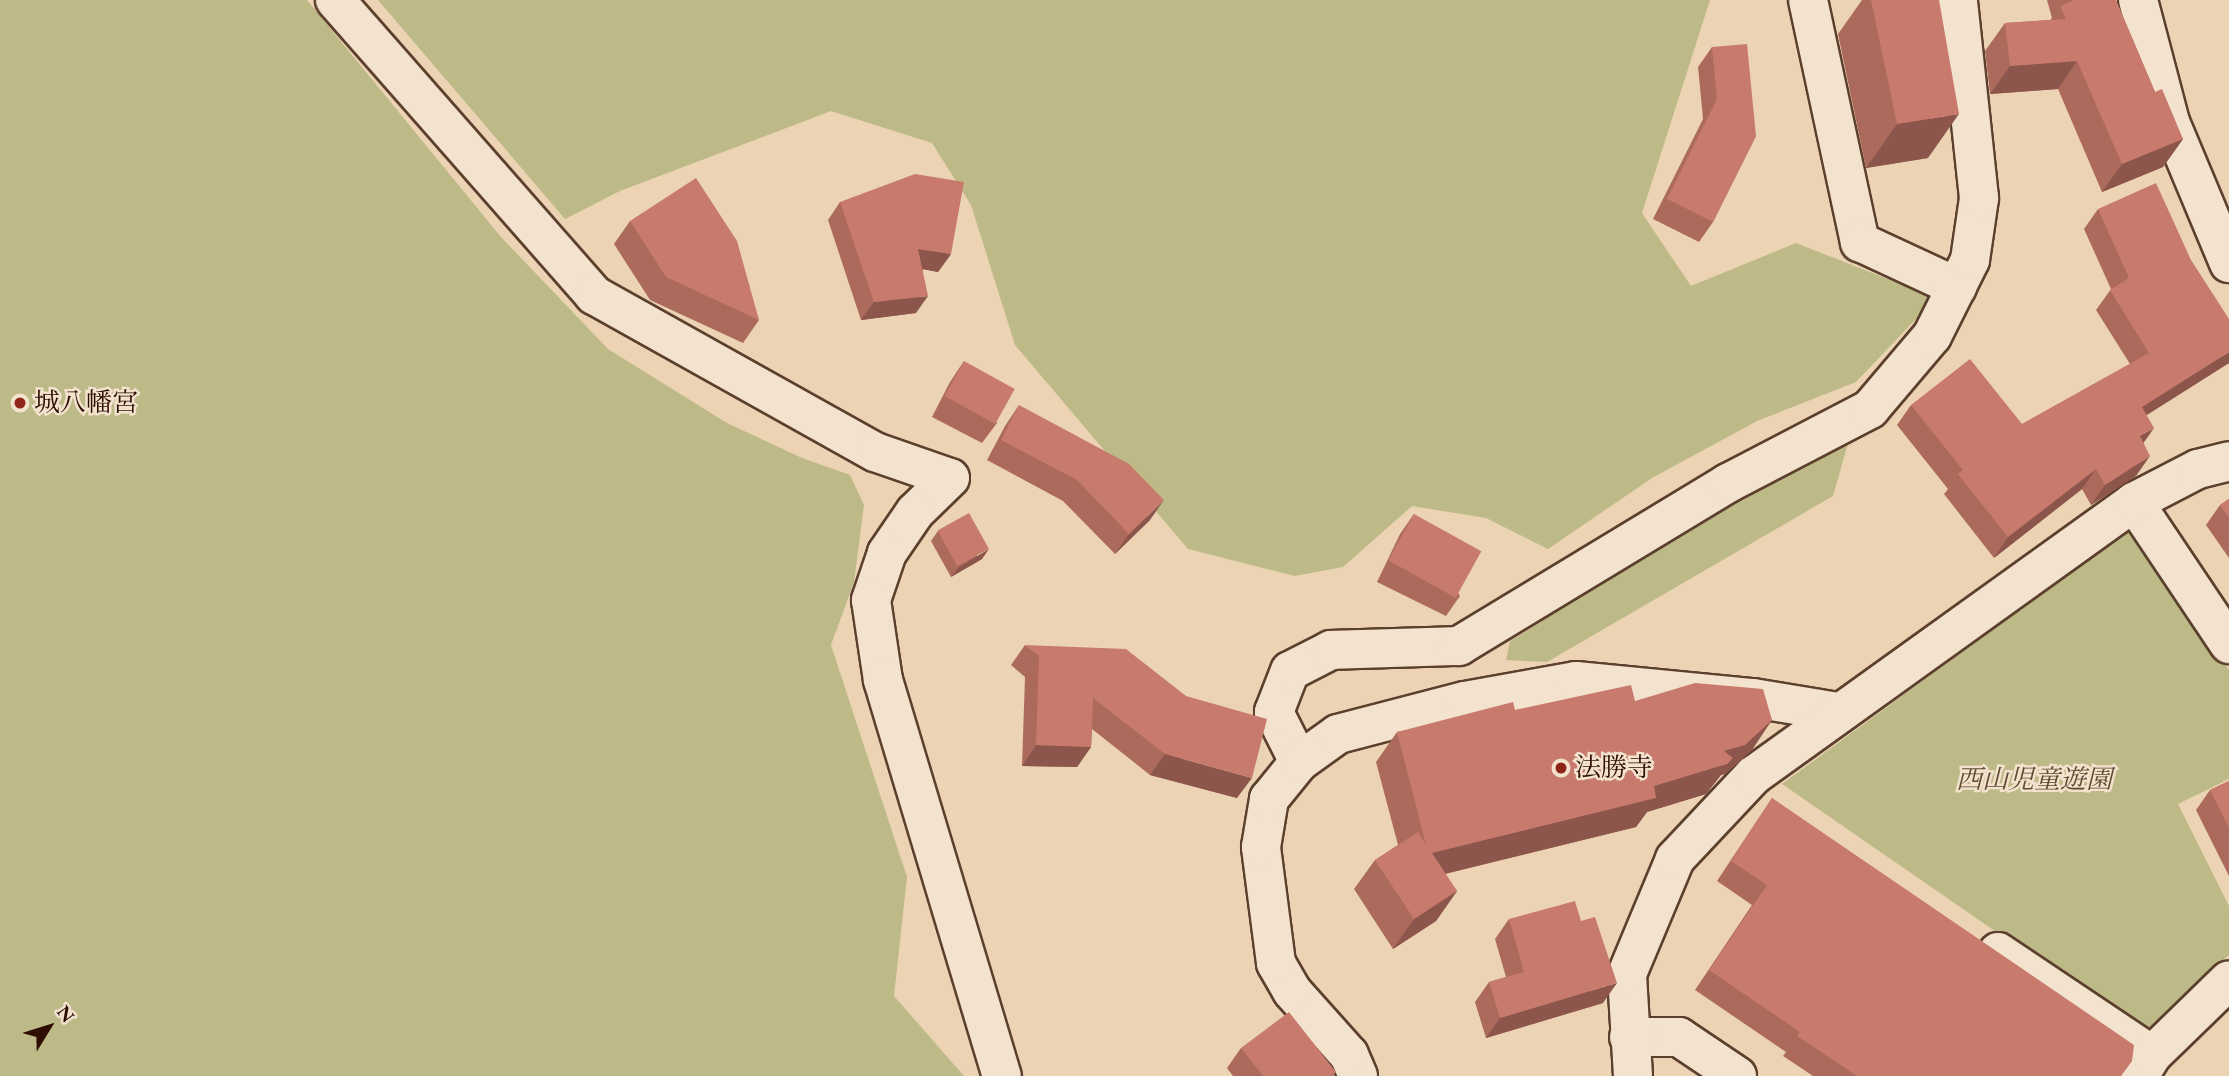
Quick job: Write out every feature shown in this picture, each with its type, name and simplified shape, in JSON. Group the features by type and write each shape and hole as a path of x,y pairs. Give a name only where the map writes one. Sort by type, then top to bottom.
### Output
{"street":[{"path":"335,0 594,295 875,452 950,478 915,512 887,553 872,600 883,680 1002,1076"},
{"path":"1808,0 1860,242 1957,287"},
{"path":"2138,0 2170,122 2229,263"},
{"path":"1299,762 1275,712 1290,671 1331,650 1459,646 1728,483 1870,409 1933,335 1970,260 1979,198 1948,8"},
{"path":"1670,488 1836,402 1858,415"},
{"path":"1633,1076 1628,974 1675,859 1766,789 1838,712 2134,502 2198,469 2229,461"},
{"path":"2134,502 2229,644"},
{"path":"1358,1076 1349,1055 1292,991 1276,963 1261,847 1269,799 1299,762 1338,734 1465,701 1576,681 1753,698 1838,712"},
{"path":"1969,934 2146,1066 2229,980"},
{"path":"1629,1037 1679,1037 1737,1076"}],"green space":[{"path":"0,0 307,0 501,237 608,349 727,423 802,458 850,475 864,505 854,582 831,645 907,877 894,996 964,1076 0,1076"},
{"path":"378,0 1710,0 1642,213 1691,286 1796,243 1936,298 1856,382 1757,421 1652,478 1548,549 1486,518 1412,506 1343,567 1295,576 1188,549 1015,345 971,205 932,143 831,111 620,191 565,219"},
{"path":"1851,433 1833,496 1547,662 1506,660 1510,641 1541,622 1569,597"},
{"name":"西山児童遊園","path":"2131,528 2229,670 2229,779 2178,804 2229,906 2229,955 2144,1034 1782,784"}],"building":[{"path":"1871,0 1939,0 1959,114 1897,124"},
{"path":"2074,0 2116,0 2155,92 2162,89 2183,139 2122,164 2077,61 2010,66 2005,23 2066,19 2060,6"},
{"path":"1747,44 1756,136 1713,222 1667,199 1717,99 1712,47"},
{"path":"915,174 964,182 951,254 918,249 928,296 874,302 840,202"},
{"path":"696,178 737,241 759,320 666,277 630,221"},
{"path":"2156,183 2191,260 2229,319 2229,352 2142,407 2154,428 2140,436 2150,456 2105,485 2096,469 2008,537 1958,474 1963,470 1911,405 1970,359 2022,424 2149,353 2110,290 2129,278 2098,209"},
{"path":"964,361 1015,389 995,424 945,396"},
{"path":"1019,405 1129,464 1164,500 1129,534 1077,480 1001,440"},
{"path":"2229,499 2229,518 2220,505"},
{"path":"969,513 989,549 957,566 938,530"},
{"path":"1414,514 1481,551 1456,598 1388,560"},
{"path":"1025,645 1126,649 1186,696 1267,719 1252,778 1165,754 1093,698 1091,747 1036,745 1039,656"},
{"path":"1695,683 1763,689 1772,720 1745,745 1724,751 1733,758 1727,764 1654,786 1656,798 1432,853 1457,891 1414,919 1375,860 1418,832 1426,845 1397,732 1513,702 1515,710 1631,685 1635,701"},
{"path":"2229,781 2229,828 2210,790"},
{"path":"1772,798 2134,1045 2132,1061 2121,1076 1857,1076 1797,1036 1800,1032 1709,970 1767,885 1731,861"},
{"path":"1575,901 1581,921 1595,917 1617,983 1500,1018 1489,982 1524,972 1509,919"},
{"path":"1289,1012 1336,1072 1331,1076 1263,1076 1241,1048"}],"place":[{"name":"城八幡宮","path":"20,403"},
{"name":"法勝寺","path":"1561,768"}]}
